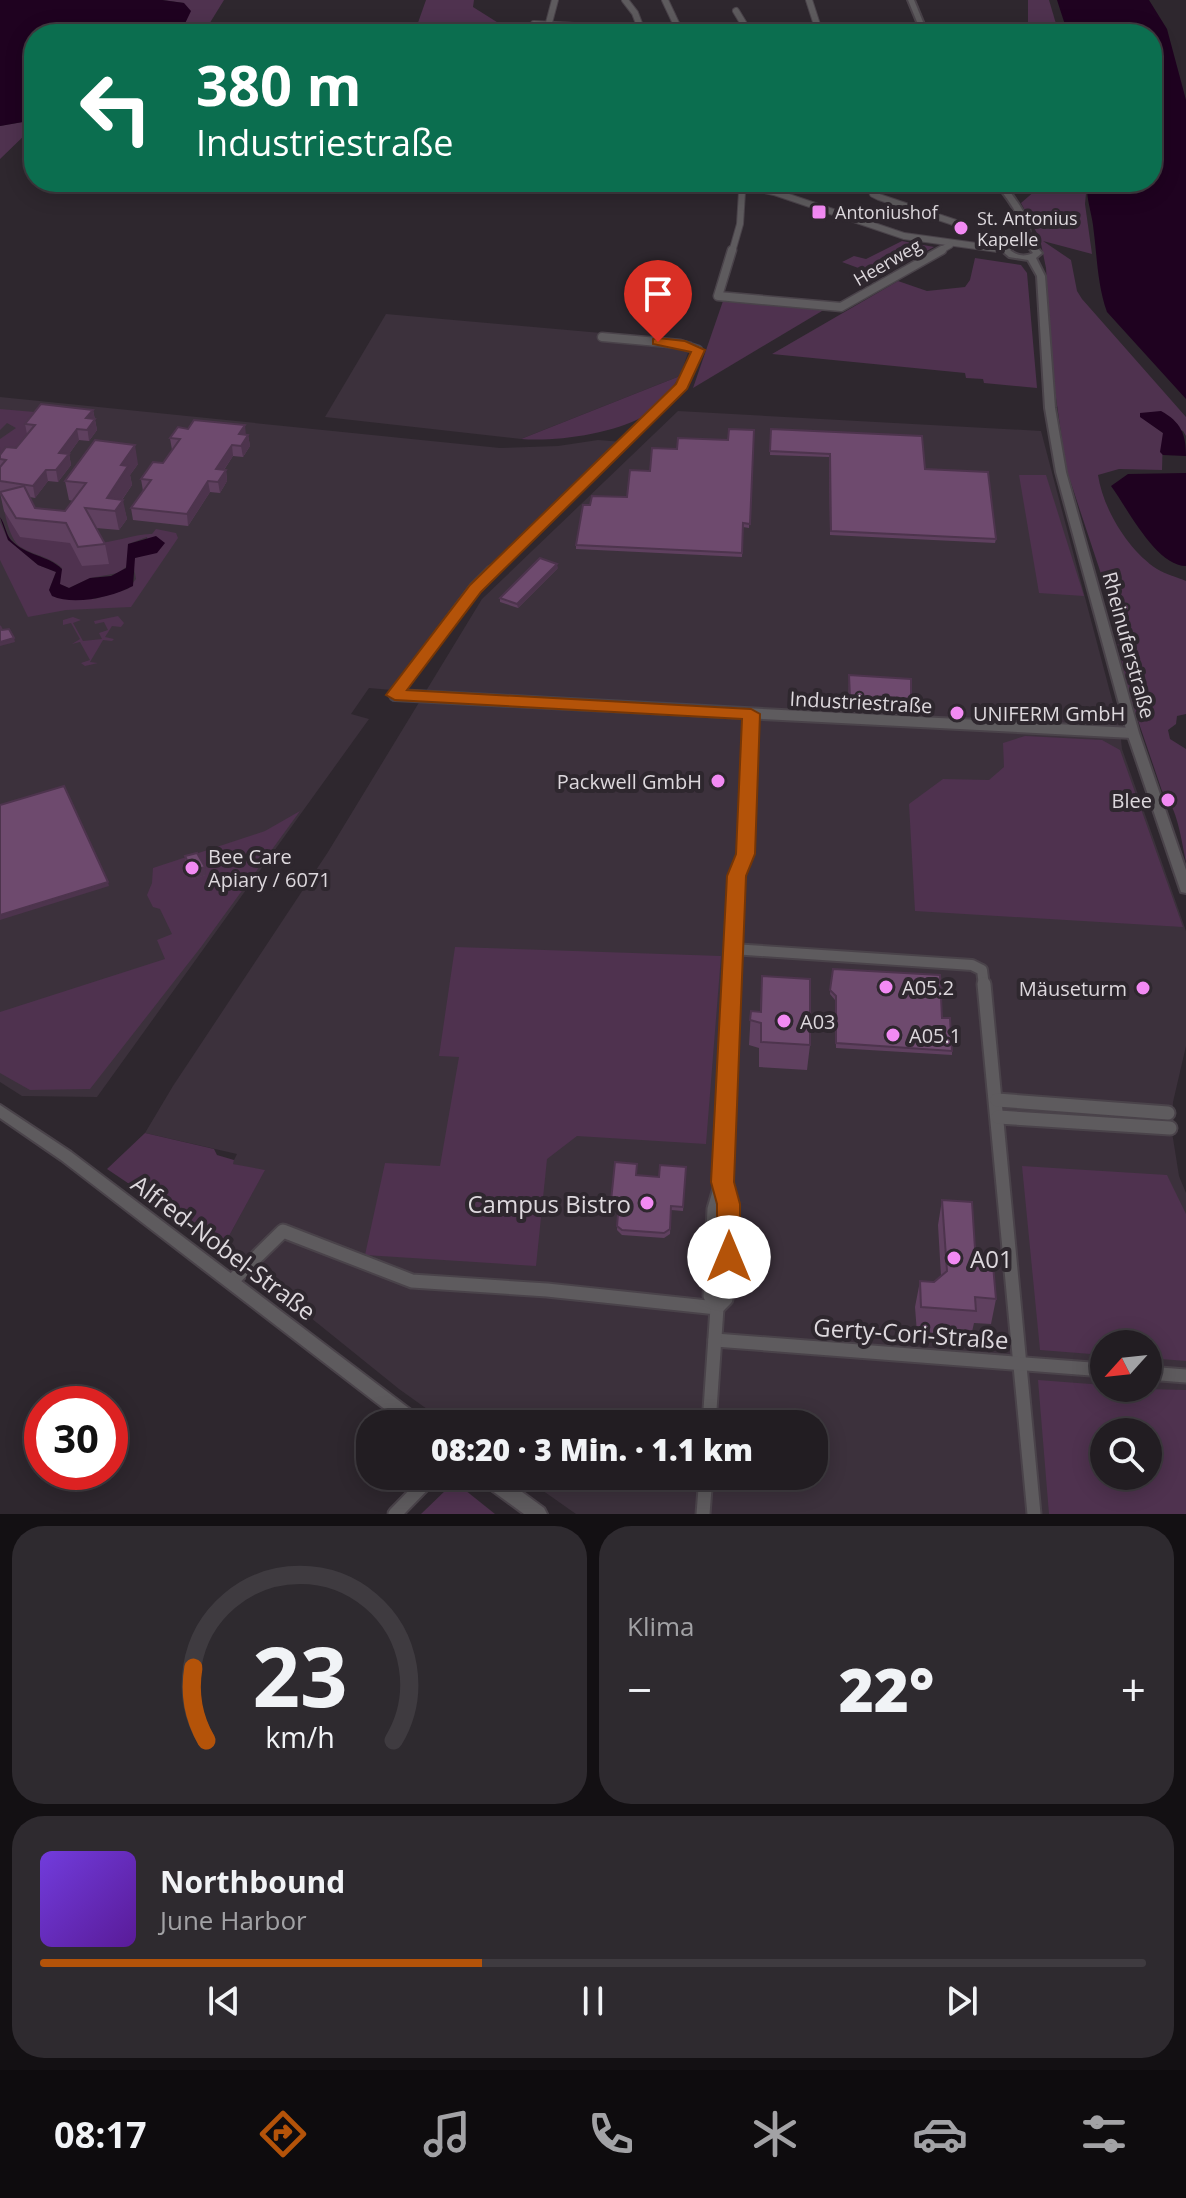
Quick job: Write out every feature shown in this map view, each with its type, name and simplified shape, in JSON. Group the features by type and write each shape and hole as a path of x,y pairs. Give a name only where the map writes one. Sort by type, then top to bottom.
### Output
{"street":[{"path":"548,24 555,0"},
{"path":"625,0 639,24"},
{"path":"665,0 676,24"},
{"path":"809,0 817,24"},
{"path":"911,0 921,24"},
{"path":"736,11 744,24"},
{"name":"Heerweg","path":"742,192 740,224 718,296 841,307 950,245"},
{"path":"769,192 904,236 950,245 1005,250 1016,257 1031,257"},
{"path":"872,192 956,223"},
{"path":"1005,192 1028,230 1025,244 1009,245 1005,250"},
{"name":"Rheinuferstraße","path":"1025,244 1038,250 1031,257 1041,276 1050,406 1061,472 1133,733 1186,889"},
{"name":"Industriestraße","path":"602,337 680,344 698,350 682,386 475,588 395,695 1133,733"},
{"path":"710,1410 717,1308 726,1299 729,1257 729,1204 722,1182 736,876 745,854 751,714"},
{"path":"732,949 978,966 984,975 1034,1514"},
{"path":"997,1100 1168,1113"},
{"name":"Alfred-Nobel-Straße","path":"0,1111 66,1156 399,1410"},
{"path":"998,1117 1170,1128"},
{"path":"231,1282 283,1231 412,1281 547,1290 596,1298 717,1308"},
{"name":"Gerty-Cori-Straße","path":"715,1340 1090,1369"},
{"path":"1162,1374 1186,1376"},
{"path":"395,1514 418,1490"},
{"path":"505,1490 538,1514"},
{"path":"703,1514 705,1490"}],"shaded area":[{"path":"0,0 162,0 184,3 191,11 185,24 24,24 24,122 0,126"},
{"path":"162,0 224,0 209,24 181,24 184,3"},
{"path":"426,0 474,0 473,7 500,24 418,24"},
{"path":"1028,0 1049,0 1056,24 1028,24"},
{"path":"1057,0 1149,0 1167,29 1186,100 1186,399 1107,312 1099,280 1087,193 1162,192 1162,24 1065,24"},
{"path":"24,122 24,136 0,159 0,126"},
{"path":"1034,192 1086,192 1092,254 1043,241 1071,260 1077,291 1082,299 1186,417 1186,436 1183,431 1141,417 1163,433 1162,470 1119,469 1098,475 1111,515 1136,551 1157,569 1186,581 1186,714 1177,716 1176,724 1168,730 1170,739 1186,749 1186,862 1175,815 1162,791 1128,691 1104,583 1066,468 1053,377 1046,268 1040,239 1021,203"},
{"path":"902,241 934,247 880,276 842,262 854,256 866,259"},
{"path":"975,258 1021,265 1027,273 1037,388 984,383 983,379 966,378 965,373 772,354 898,281 927,291 965,287 970,280"},
{"path":"723,301 827,308 693,388"},
{"path":"386,314 692,341 680,376 521,439 325,417"},
{"path":"680,376 653,409 630,423 583,436 521,439"},
{"path":"0,397 500,448 558,446 598,440 623,442 471,586 392,690 369,688 351,714 369,719 97,1097 22,1096 0,1082"},
{"path":"0,409 58,414 18,513 90,543 152,534 156,529 176,533 178,538 131,607 66,610 28,617 0,560 0,522 8,540 38,565 56,572 50,587 95,599 128,589 136,579 135,558 148,553 147,537 128,544 129,561 118,573 90,578 69,588 59,584 62,568 19,546 8,526 2,497 0,439 16,428 7,423 0,430"},
{"path":"678,411 1041,431 1120,730 1122,749 1186,931 1186,1046 1173,1102 1172,1132 1179,1176 1186,1193 1186,1514 576,1514 542,1490 828,1490 828,1410 428,1410 399,1389 223,1247 264,1171 232,1164 237,1154 145,1133 328,852 482,599"},
{"path":"1161,411 1181,429 1186,456 1163,455 1160,452 1163,433 1140,417 1140,413"},
{"path":"1186,473 1186,566 1175,564 1154,547 1111,486 1128,474"},
{"path":"1019,475 1046,475 1084,596 1039,593"},
{"path":"0,517 9,538 17,545 62,569 60,584 69,588 90,578 111,576 126,568 128,544 156,536 165,543 157,553 135,558 133,586 93,599 61,599 52,596 49,590 56,572 38,565 8,540"},
{"path":"118,616 124,623 121,627 112,626 105,637 114,639 103,640 90,662 98,663 85,666 81,663 90,660 80,642 72,644 80,639 71,623 63,625 63,620 73,617 81,620 73,623 83,641 102,639 99,633 108,630 104,622 95,624 94,621"},
{"path":"1025,736 1102,740 1120,750 1183,927 915,911 909,804 943,779 989,780 1004,767 1003,743"},
{"path":"300,811 201,947 90,1089 30,1090 0,1073 0,1012 165,959 157,940 172,934 160,909 153,907 147,895 153,868 265,831"},
{"path":"455,947 721,956 706,1144 577,1136 547,1159 536,1266 365,1255 385,1163 440,1166 459,1057 439,1056"},
{"path":"145,1133 214,1149 217,1155 234,1160 233,1164 265,1170 223,1247 107,1169"},
{"path":"1022,1166 1167,1175 1186,1214 1186,1361 1162,1359 1162,1330 1090,1330 1090,1354 1040,1350"},
{"path":"1038,1380 1090,1384 1090,1402 1162,1402 1162,1389 1186,1390 1186,1514 1049,1514"},
{"path":"446,1490 465,1490 495,1514 421,1514"}],"building":[{"path":"41,404 93,410 86,418 95,419 87,430 77,429 59,453 69,454 56,470 46,470 33,486 0,481 0,467 6,460 0,459 0,455 6,447 16,448 35,425 25,424"},
{"path":"194,420 245,425 239,434 248,435 241,446 232,445 216,469 226,470 218,482 208,481 187,514 131,508 151,480 141,479 153,462 163,463 180,439 170,438 178,427 188,429"},
{"path":"729,429 754,430 750,524 743,523 742,553 576,545 583,505 590,505 592,496 627,497 630,470 650,471 652,448 677,449 678,438 728,440"},
{"path":"771,429 922,436 925,469 988,472 996,539 831,531 830,454 770,451"},
{"path":"95,440 135,445 121,465 128,466 107,498 123,500 115,511 85,508 105,544 78,547 66,523 16,518 0,492 24,486 35,508 65,511 86,483 65,481"},
{"path":"540,558 557,564 517,604 500,598"},
{"path":"0,626 2,630 9,629 14,638 0,642"},
{"path":"849,675 911,679 911,701 850,698"},
{"path":"64,786 108,882 0,915 0,805"},
{"path":"197,853 205,867 192,871 185,856"},
{"path":"833,969 940,975 942,1018 950,1018 952,1051 836,1043 836,996 830,990"},
{"path":"762,976 810,979 810,1045 761,1042 761,1023 750,1020 751,1011 761,1012"},
{"name":"Campus Bistro","path":"615,1162 637,1164 636,1175 659,1177 660,1165 686,1167 683,1207 671,1206 670,1229 664,1233 622,1230 617,1226 619,1202 611,1201"},
{"path":"942,1200 972,1202 976,1264 993,1265 996,1299 975,1297 976,1311 921,1307 920,1281 934,1282 947,1271"}],"place":[{"name":"Antoniushof","path":"819,212"},
{"name":"St. Antonius Kapelle","path":"961,228"},
{"name":"UNIFERM GmbH","path":"957,713"},
{"name":"Packwell GmbH","path":"718,781"},
{"name":"Blee","path":"1168,800"},
{"name":"Bee Care Apiary / 6071","path":"192,868"},
{"name":"A05.2","path":"886,987"},
{"name":"Mäuseturm","path":"1143,988"},
{"name":"A03","path":"784,1021"},
{"name":"A05.1","path":"893,1035"},
{"name":"Campus Bistro","path":"647,1203"},
{"name":"A01","path":"954,1258"}],"route":[{"path":"658,342 698,350 682,386 475,588 395,695 751,714 745,854 736,876 722,1182 729,1204 729,1257"}]}
